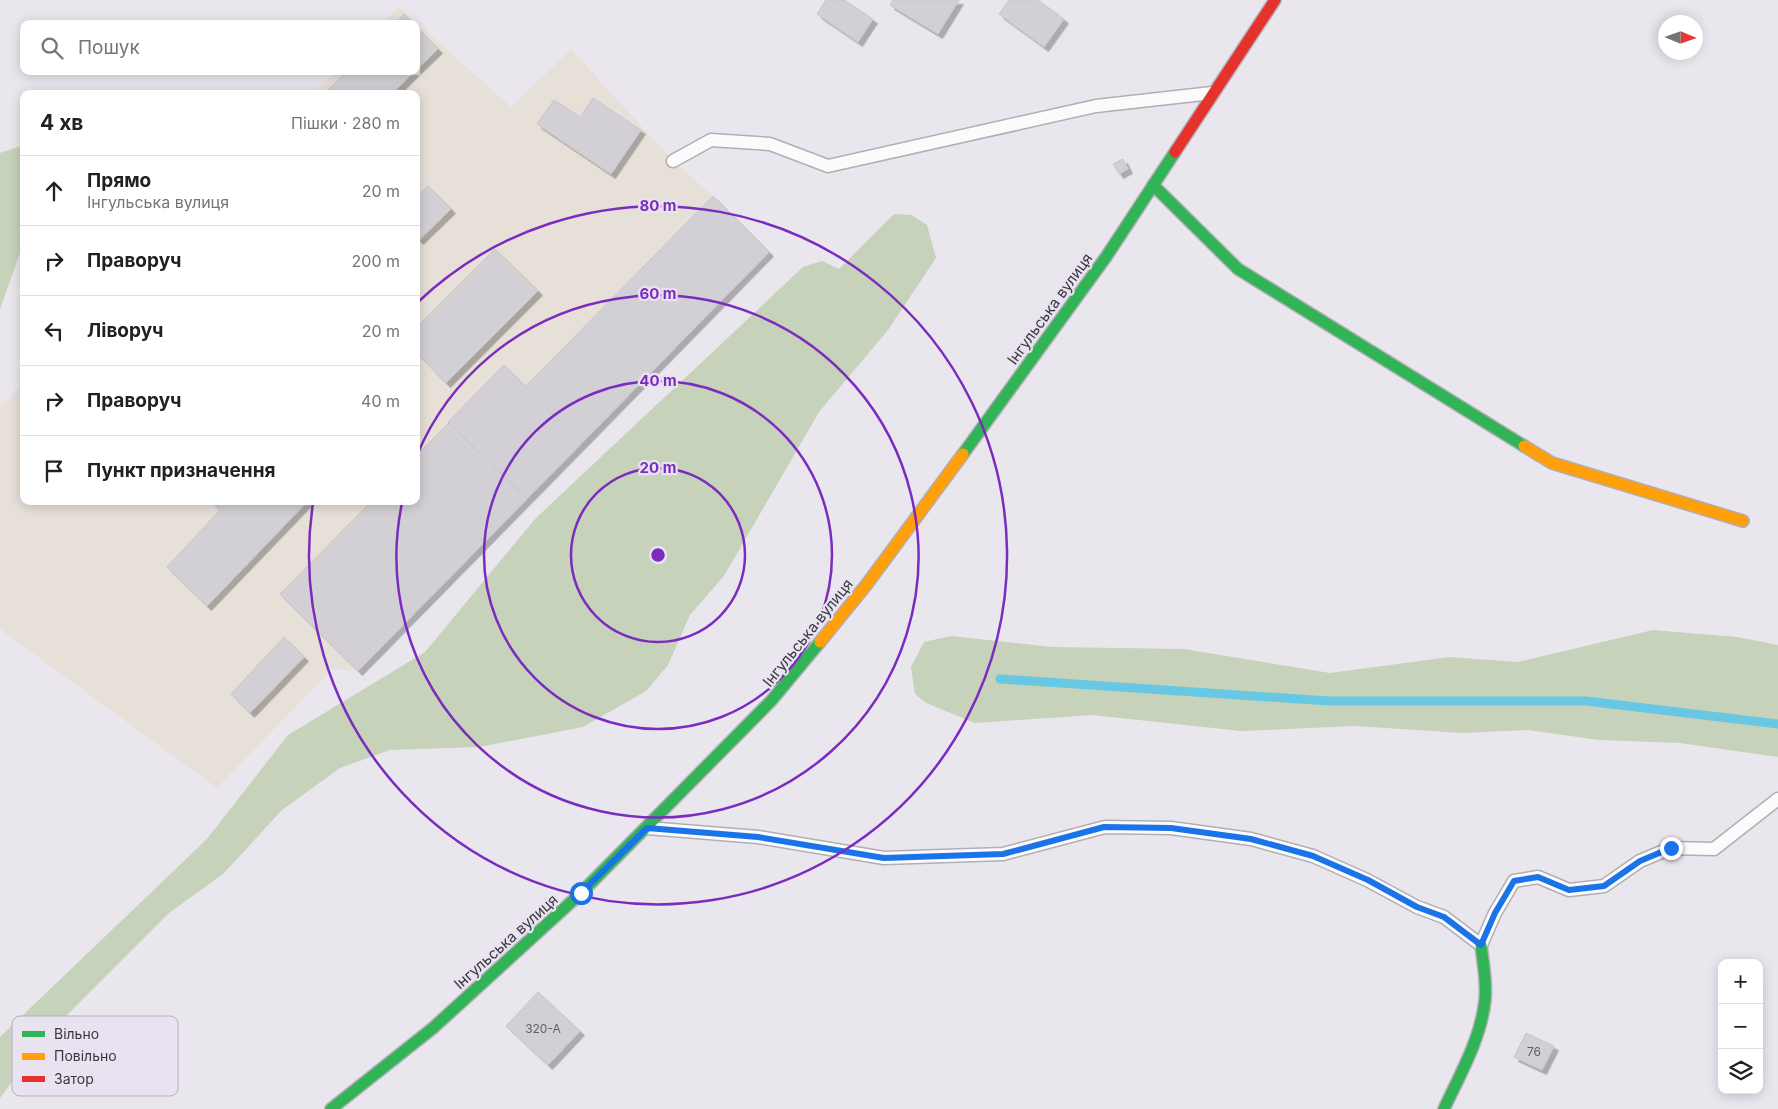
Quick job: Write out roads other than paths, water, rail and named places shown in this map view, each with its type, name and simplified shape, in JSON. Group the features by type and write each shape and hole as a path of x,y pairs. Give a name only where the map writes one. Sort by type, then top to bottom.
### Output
{"street":[{"name":"Інгульська вулиця","path":"331,1109 433,1028 581,893 772,701 867,584 963,455 1100,264 1275,0"},
{"path":"1153,185 1238,268 1552,463 1743,521"},
{"path":"1444,1109 1476,1039 1484,1000 1485,970 1481,945"}],"lane":[{"path":"673,161 710,140 770,144 828,166 1096,106 1214,92"},
{"path":"647,828 758,837 884,858 1003,854 1104,827 1171,828 1251,839 1313,856 1368,880 1417,907 1444,917 1481,945 1495,913 1514,881 1538,877 1569,890 1604,886 1640,861 1671,848 1714,849 1778,799"}],"waterway":[{"path":"1000,679 1329,701 1586,701 1778,724"}]}
